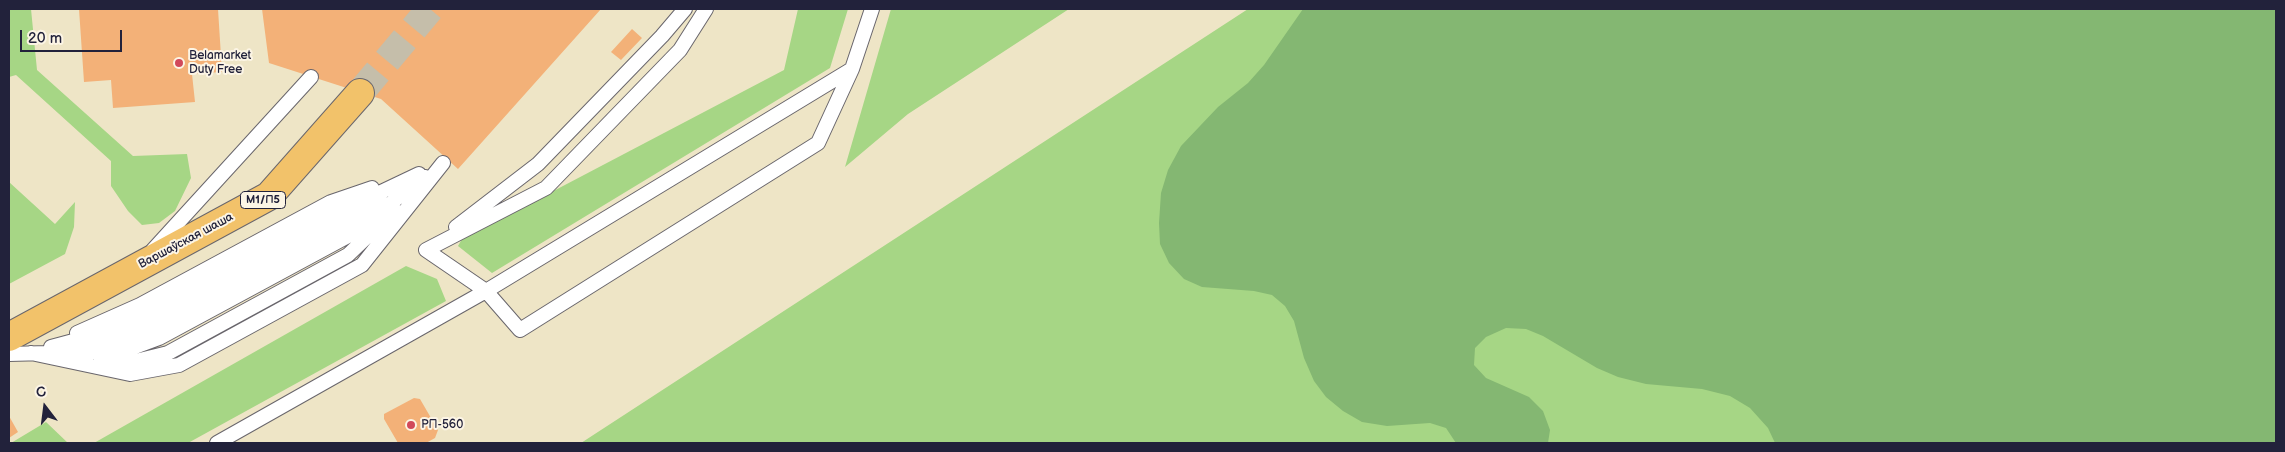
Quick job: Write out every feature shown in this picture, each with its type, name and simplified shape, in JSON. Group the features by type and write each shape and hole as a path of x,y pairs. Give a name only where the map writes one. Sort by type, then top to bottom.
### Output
{"highway":[{"name":"Варшаўская шаша","path":"9,337 269,196 360,93"}],"lane":[{"path":"426,250 538,164 662,36 685,9"},
{"path":"426,250 546,188 680,50 706,9"},
{"path":"426,250 486,291 520,330 818,144 852,68 872,9"},
{"path":"217,443 486,291 852,68"},
{"path":"136,269 311,77"},
{"path":"31,353 130,374 179,365 362,265 444,163"},
{"path":"31,353 118,329 147,316 337,213 444,163"},
{"path":"9,354 124,351 160,338 348,236 444,163"}],"green space":[{"path":"9,9 31,9 37,70 133,156 187,154 191,178 175,211 159,223 142,225 128,211 111,186 111,161 16,75 9,77"},
{"path":"798,9 848,9 830,68 492,273 458,246 462,239 784,70"},
{"path":"891,9 1069,9 908,114 845,167"},
{"path":"1248,9 2276,9 2276,443 581,443"},
{"path":"1303,9 2276,9 2276,443 1775,443 1768,428 1750,408 1730,396 1702,389 1646,384 1618,377 1597,368 1543,336 1526,329 1506,328 1486,337 1475,348 1474,365 1486,378 1529,397 1543,411 1550,430 1548,443 1456,443 1446,428 1430,423 1387,426 1362,422 1343,411 1326,397 1314,381 1304,358 1294,321 1285,306 1272,295 1254,291 1202,287 1184,279 1169,263 1160,244 1161,193 1168,170 1181,146 1218,107 1248,83 1264,65"},
{"path":"9,182 55,224 75,202 74,227 65,254 9,284"},
{"path":"406,266 437,279 446,301 188,443 94,443"},
{"path":"46,422 68,443 11,443"}],"building":[{"path":"79,9 218,9 222,72 192,74 195,102 113,108 111,80 84,82"},
{"path":"262,9 601,9 458,169 381,99 269,63"},
{"path":"632,29 642,38 621,60 611,52"},
{"name":"РП-560","path":"414,398 420,399 438,430 435,438 426,443 398,443 384,419 384,414"},
{"path":"9,416 18,432 9,438"}],"tunnel":[{"path":"360,93 430,9"}],"place":[{"name":"Belamarket Duty Free","path":"179,63"},
{"name":"РП-560","path":"411,425"}]}
